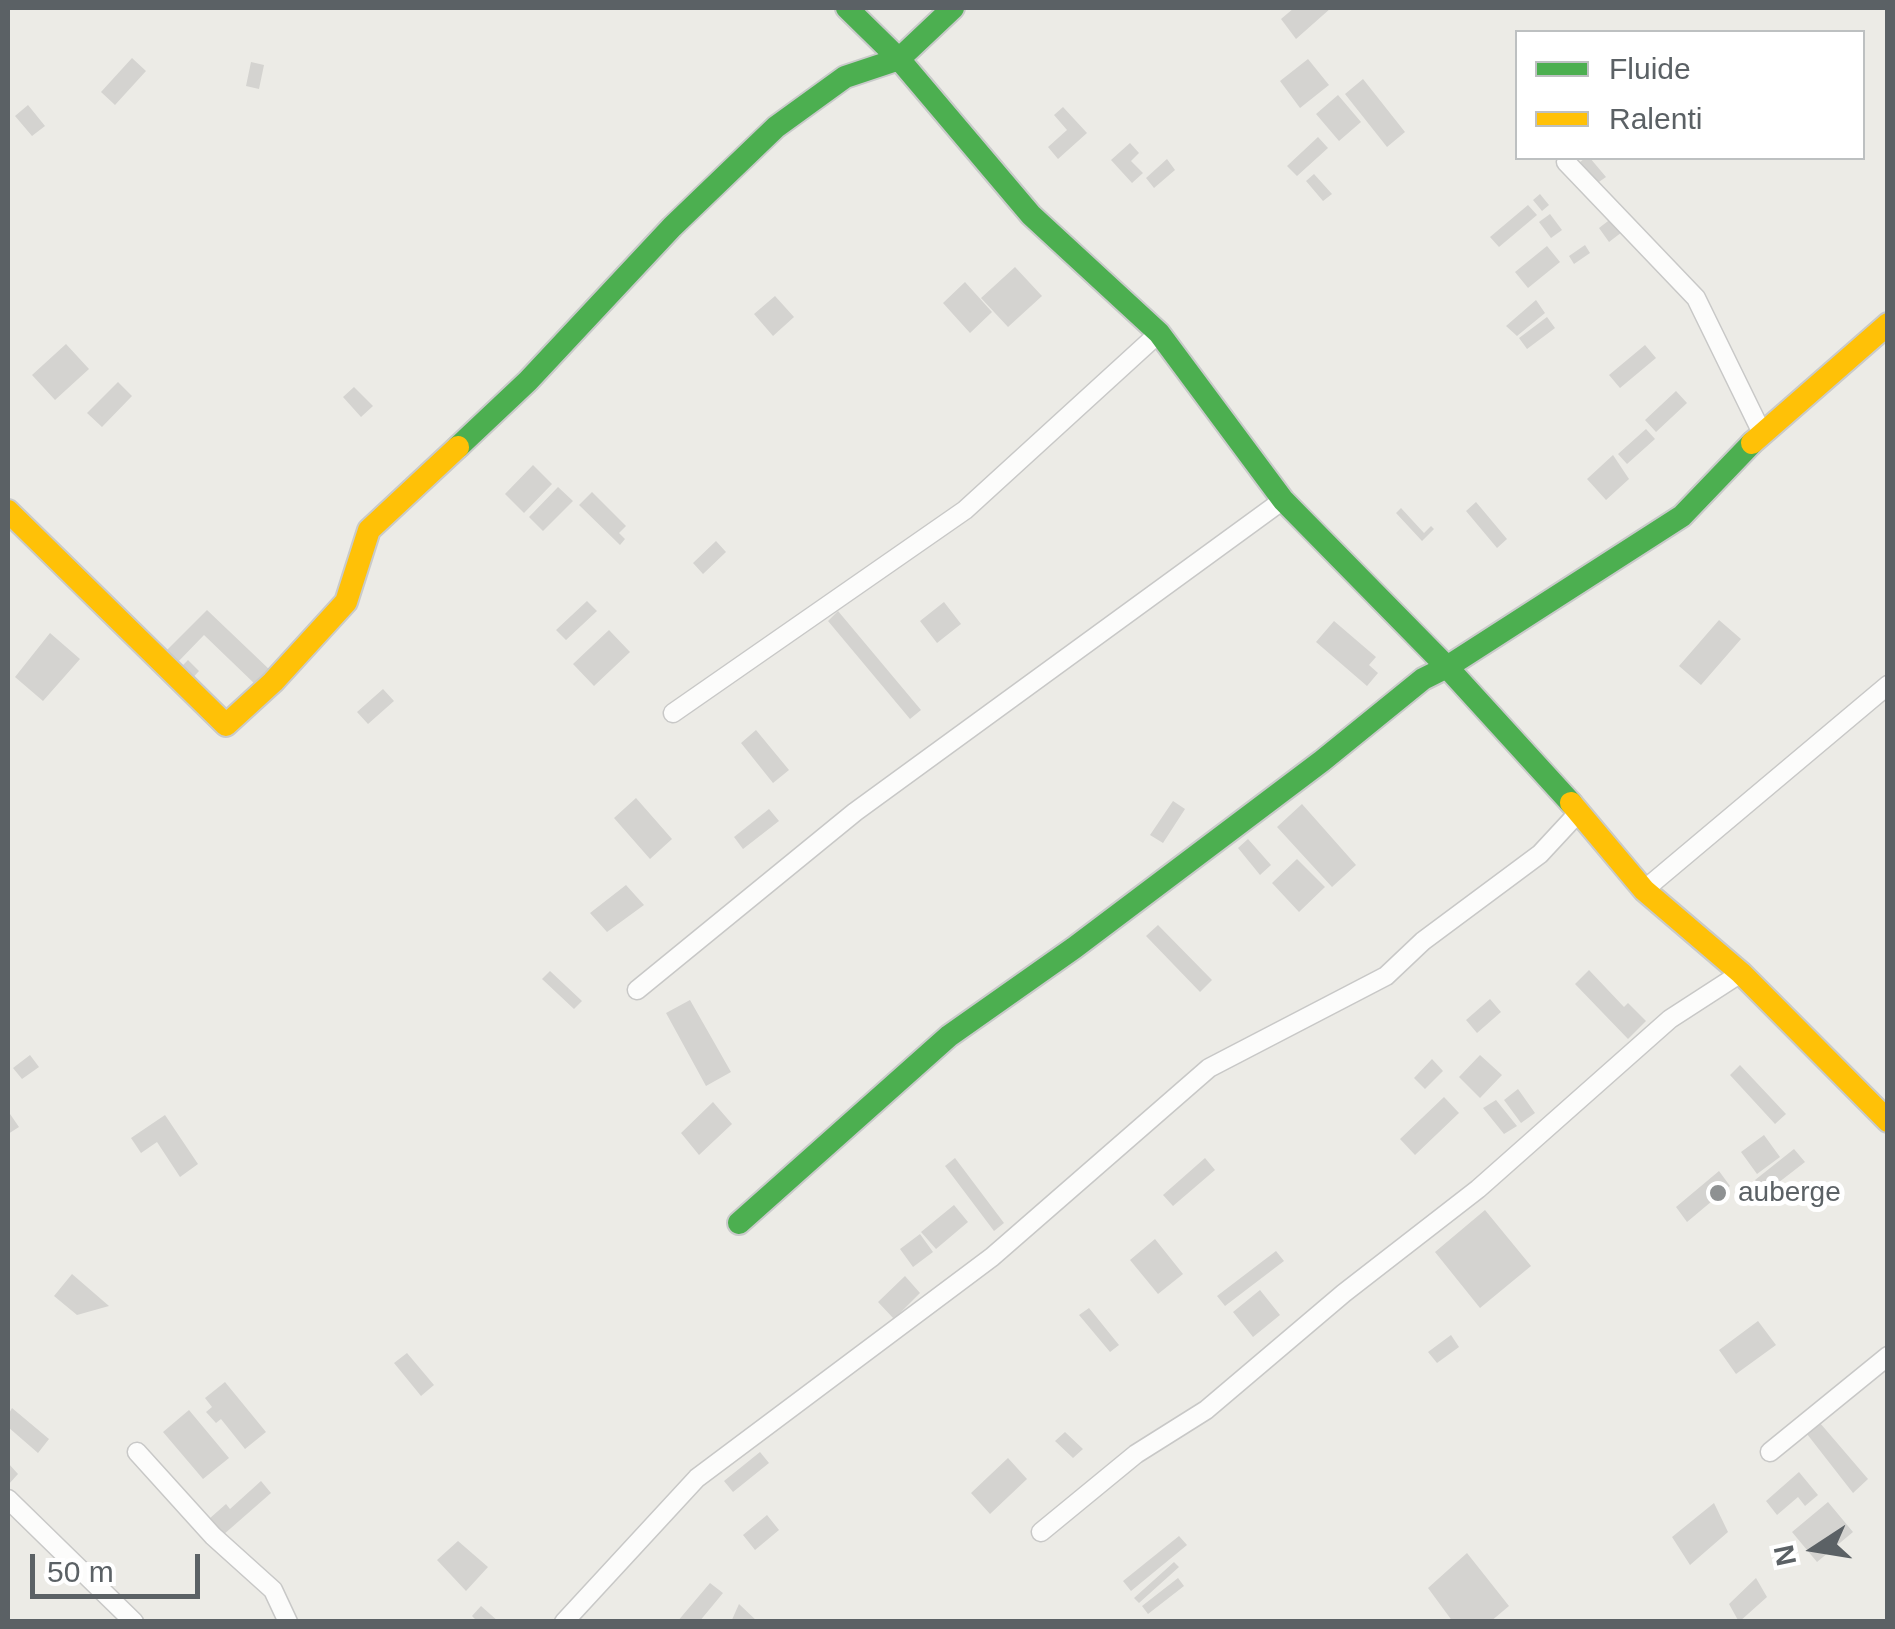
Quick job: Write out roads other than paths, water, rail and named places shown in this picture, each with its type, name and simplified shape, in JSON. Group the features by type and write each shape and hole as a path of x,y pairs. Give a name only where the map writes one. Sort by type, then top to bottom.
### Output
{"street":[{"path":"847,8 899,59 1032,215 1159,332 1283,500 1447,668 1579,812 1644,890 1741,973 1888,1121"},
{"path":"8,510 226,724 273,682 346,602 369,530 528,381 672,227 776,128 845,76 899,59 953,8"},
{"path":"1566,162 1696,298 1762,432"},
{"path":"739,1223 949,1036 1074,948 1423,679 1447,668 1682,516 1762,432 1888,324"},
{"path":"673,713 964,510 1159,332"},
{"path":"637,990 855,812 1283,500"},
{"path":"1644,890 1888,685"},
{"path":"564,1622 697,1478 992,1257 1209,1068 1386,976 1423,942 1540,854 1579,812"},
{"path":"1041,1532 1136,1454 1206,1410 1344,1293 1478,1189 1670,1019 1741,973"},
{"path":"1770,1452 1888,1356"},
{"path":"137,1452 214,1536 273,1590 288,1622"},
{"path":"8,1500 134,1622"}],"place":[{"name":"auberge","path":"1718,1193"}]}
